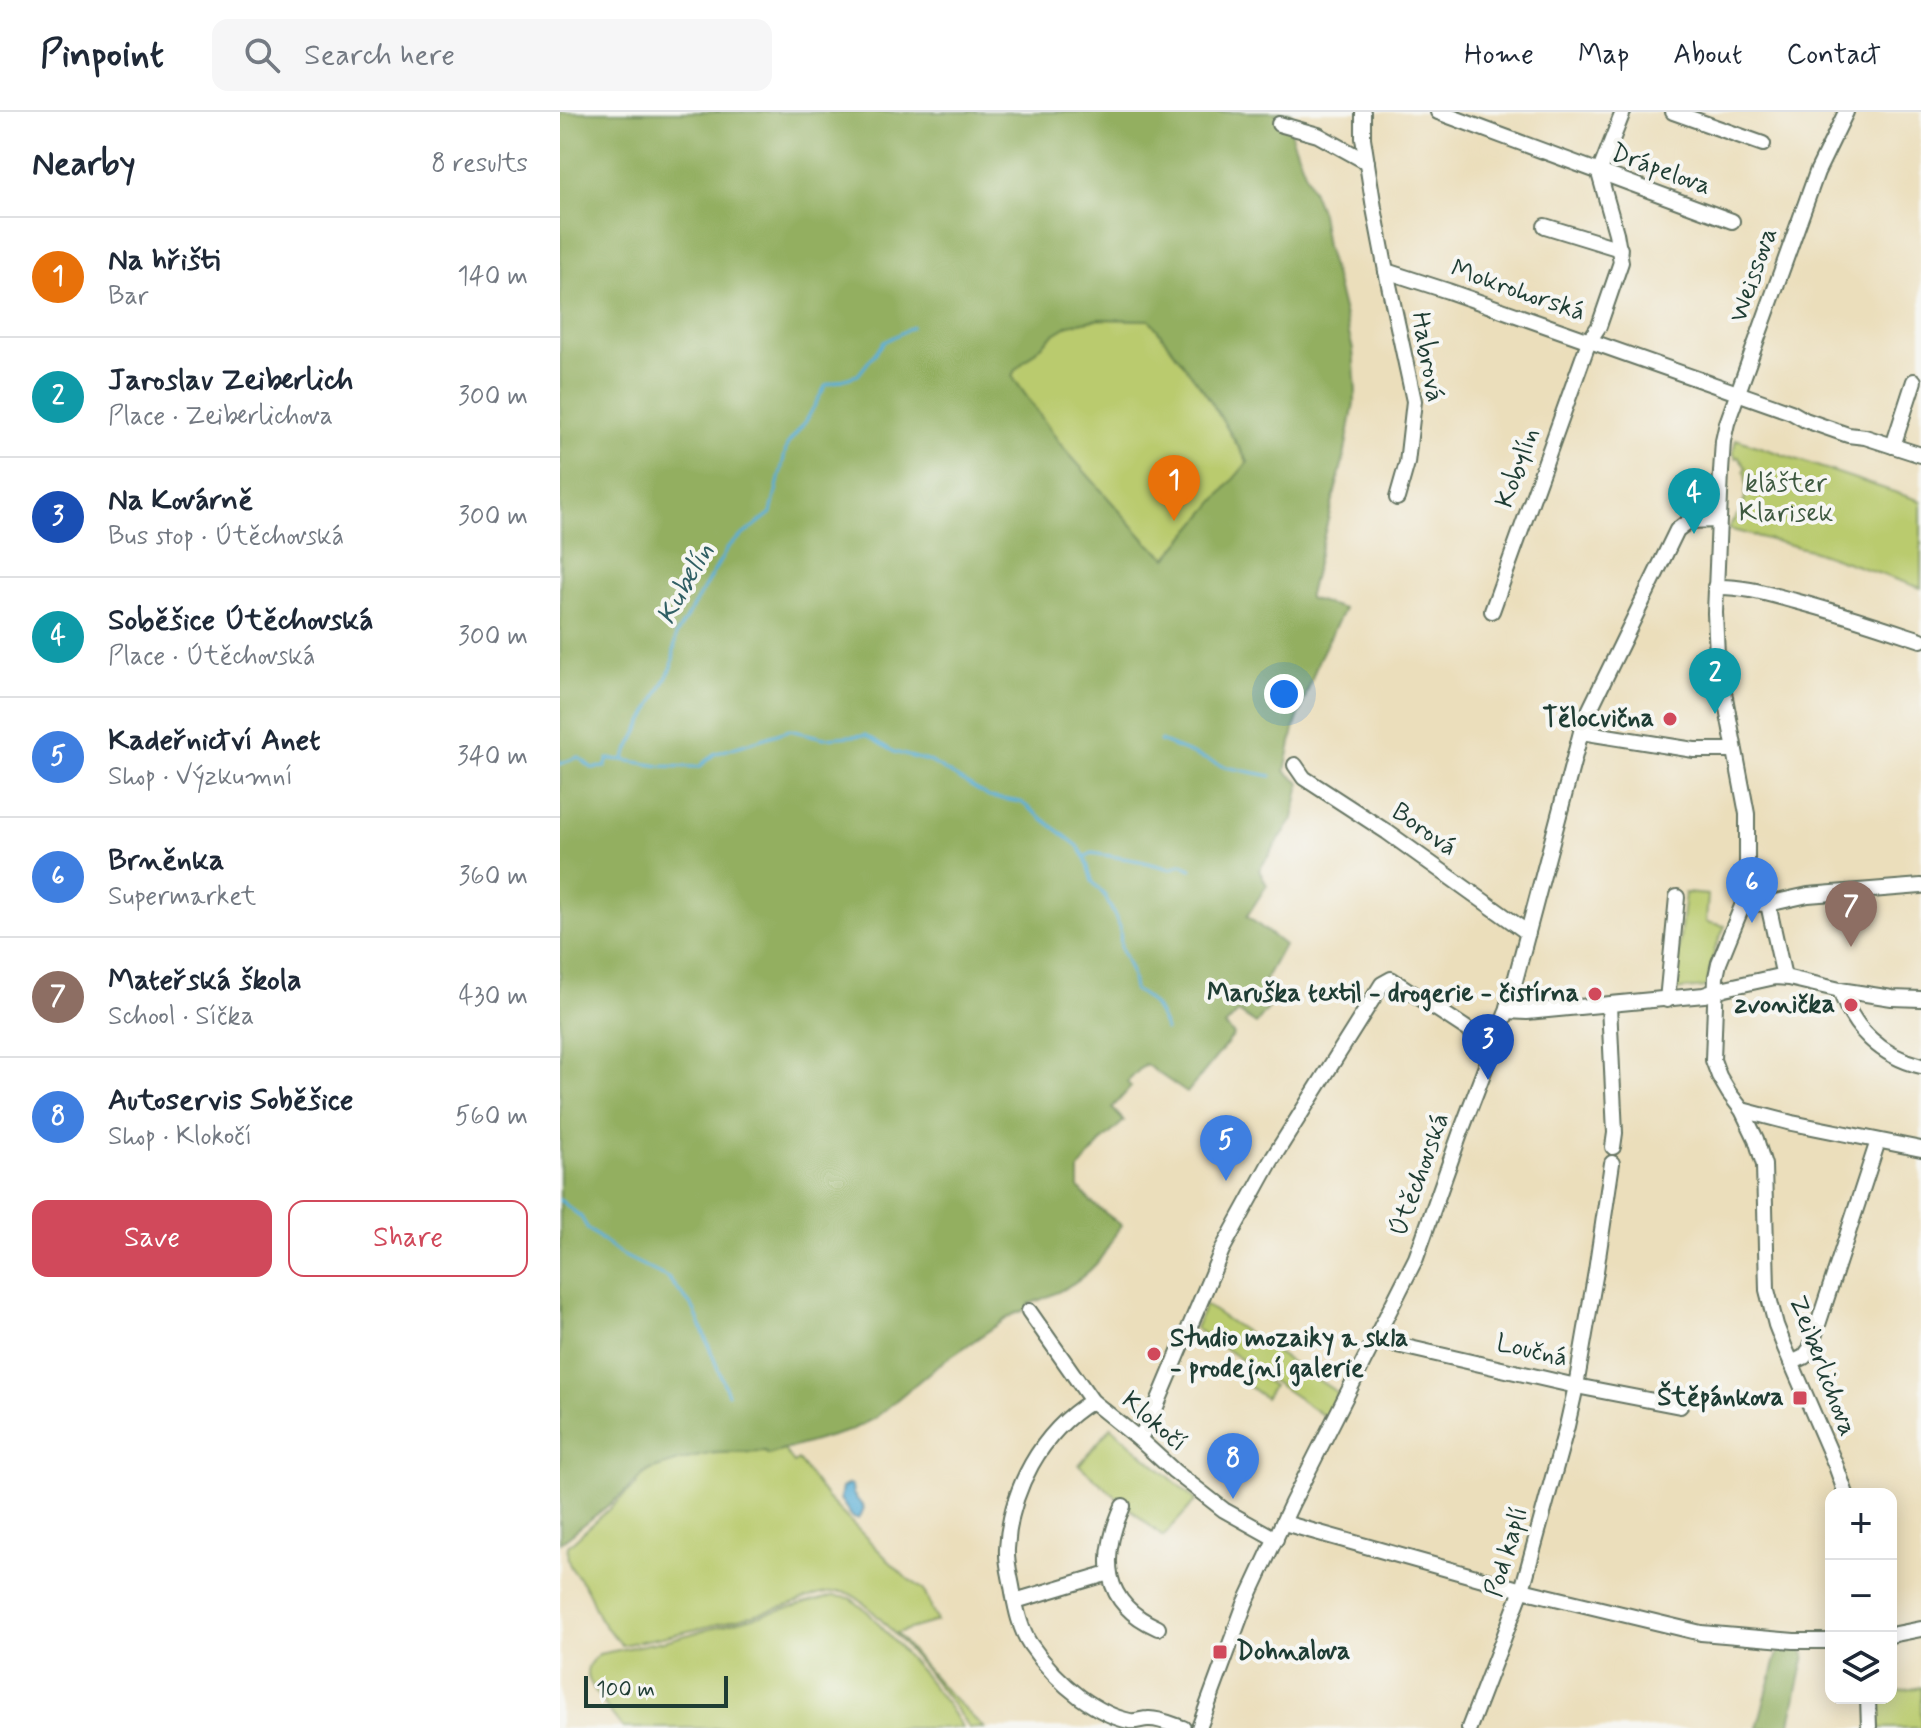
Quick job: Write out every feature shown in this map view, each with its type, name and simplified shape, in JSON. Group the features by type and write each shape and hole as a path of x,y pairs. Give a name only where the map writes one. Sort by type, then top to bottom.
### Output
{"street":[{"path":"1363,112 1362,129 1386,271"},
{"name":"Drápelova","path":"1438,112 1732,221"},
{"path":"1620,249 1599,173 1623,112"},
{"path":"1673,112 1763,144"},
{"name":"Weissova","path":"1722,459 1725,432 1817,172 1846,112"},
{"path":"1279,124 1318,135 1367,162"},
{"path":"1545,226 1620,249"},
{"name":"Kobylín","path":"1492,611 1589,341 1599,326 1621,262 1620,249"},
{"name":"Mokrohorská","path":"1386,271 1791,412 1848,435 1865,437 1921,455"},
{"name":"Habrová","path":"1386,271 1414,401 1407,463 1397,498"},
{"path":"1893,446 1914,381"},
{"name":"Zeiberlichova","path":"1722,459 1715,587 1717,655 1747,814 1747,875 1743,903 1719,963 1714,992 1713,1060 1724,1085 1742,1110 1764,1165 1767,1290 1776,1325 1844,1488"},
{"name":"Útěchovská","path":"1199,1728 1245,1604 1416,1258 1507,1011 1589,711 1677,530 1689,521 1718,520"},
{"path":"1715,587 1761,592 1921,640"},
{"path":"1581,732 1694,750 1734,750"},
{"name":"Borová","path":"1295,765 1304,778 1387,832 1528,933"},
{"path":"1743,903 1768,904 1808,895 1921,886"},
{"path":"1667,1000 1677,897"},
{"path":"1768,904 1784,977"},
{"path":"1507,1011 1667,1000 1704,995 1766,978 1784,977 1840,990 1921,999"},
{"path":"1139,1439 1150,1421 1222,1250 1271,1161 1382,984 1391,979 1493,1046"},
{"path":"1840,990 1849,1014 1879,1048 1898,1059 1921,1066"},
{"path":"1609,1005 1613,1147"},
{"path":"1742,1110 1921,1149"},
{"path":"1791,1363 1804,1357 1810,1349 1878,1141"},
{"path":"1898,1144 1907,1153 1921,1156"},
{"name":"Pod kaplí","path":"1469,1728 1522,1590 1555,1475 1576,1386 1612,1163"},
{"name":"Klokočí","path":"1029,1311 1092,1401 1224,1510 1276,1539"},
{"name":"Loučná","path":"1375,1340 1576,1386 1680,1406"},
{"path":"1092,1401 1073,1412 1045,1442 1019,1491 1012,1513 1007,1552 1015,1601 1028,1642 1055,1674 1082,1699 1132,1721 1152,1718 1183,1728"},
{"path":"1123,1506 1111,1541 1107,1562 1109,1573 1125,1605 1158,1628"},
{"path":"1284,1523 1522,1590 1701,1633 1825,1641"},
{"path":"1015,1601 1109,1573"},
{"path":"1897,1634 1921,1629"},
{"path":"1868,1704 1869,1728"}],"green space":[{"path":"560,112 1291,112 1292,138 1321,213 1326,246 1353,350 1356,392 1344,457 1308,598 1344,609 1319,659 1294,729 1285,771 1300,783 1293,819 1259,870 1267,885 1247,916 1284,945 1261,987 1278,996 1256,1024 1238,1012 1225,1026 1234,1035 1187,1093 1145,1064 1127,1082 1131,1087 1112,1108 1124,1121 1101,1142 1079,1169 1079,1188 1091,1202 1121,1225 1100,1260 1089,1271 1056,1293 1029,1304 1030,1308 1012,1315 937,1366 875,1418 849,1431 767,1455 766,1452 713,1453 647,1471 560,1543","holes":["1099,319 1150,320 1207,395 1248,462 1167,558 1147,542 1061,445 1012,376 1054,334 1069,325"]},
{"path":"1099,319 1150,320 1207,395 1248,463 1166,559 1147,542 1061,445 1012,376 1054,334 1069,325"},
{"name":"klášter Klarisek","path":"1736,439 1921,501 1921,588 1814,551 1728,529 1740,512 1746,491 1746,468 1733,452"},
{"path":"1685,893 1708,895 1706,922 1725,926 1715,949 1706,987 1674,990"},
{"path":"1205,1305 1338,1393 1327,1418 1195,1328"},
{"path":"1255,1373 1273,1386 1265,1398 1247,1385"},
{"path":"1111,1427 1196,1500 1163,1537 1079,1465"},
{"path":"784,1450 794,1463 798,1460 828,1499 904,1576 923,1589 937,1621 896,1633 944,1689 984,1728 969,1728 893,1632 875,1613 847,1593 822,1594 722,1623 622,1645 603,1623 569,1564 568,1546 637,1484 636,1481 680,1459 733,1452 766,1452 768,1455"},
{"path":"833,1596 850,1598 868,1612 923,1674 962,1728 623,1728 588,1677 589,1666 599,1654 668,1640"},
{"path":"1782,1649 1802,1650 1805,1655 1789,1728 1757,1728 1778,1652"},
{"path":"1921,1687 1921,1728 1878,1728 1876,1704 1897,1704 1897,1692"}],"water":[{"path":"849,1484 864,1508 858,1519 853,1518 840,1499 842,1488"}],"waterway":[{"name":"Kubelín","path":"560,764 578,757 592,768 605,767 608,759 623,760 672,667 676,635 729,546 771,513 787,445 806,421 826,385 858,375 884,342 912,327"},
{"path":"623,760 660,766 699,767 714,754 790,730 824,738 866,735 894,752 931,762 989,797 1021,802 1078,846 1085,857 1092,881 1105,896 1120,927 1121,948 1131,972 1134,990 1154,1006 1166,1030"},
{"path":"1160,741 1225,767 1271,776"},
{"path":"1085,857 1092,853 1171,869 1181,864 1191,869"},
{"path":"560,1200 581,1217 588,1229 620,1254 668,1278 694,1309 728,1394"}],"place":[{"name":"Na hřišti","path":"1174,521"},
{"name":"Soběšice Útěchovská","path":"1694,534"},
{"name":"Jaroslav Zeiberlich","path":"1715,714"},
{"name":"Tělocvična","path":"1670,719"},
{"name":"Brněnka","path":"1752,923"},
{"name":"Mateřská škola","path":"1851,947"},
{"name":"Maruška textil - drogerie - čistírna","path":"1595,994"},
{"name":"zvonička","path":"1851,1005"},
{"name":"Na Kovárně","path":"1488,1080"},
{"name":"Kadeřnictví Anet","path":"1226,1181"},
{"name":"Studio mozaiky a skla - prodejní galerie","path":"1154,1354"},
{"name":"Štěpánkova","path":"1800,1398"},
{"name":"Autoservis Soběšice","path":"1233,1499"},
{"name":"Dohnalova","path":"1220,1652"}]}
